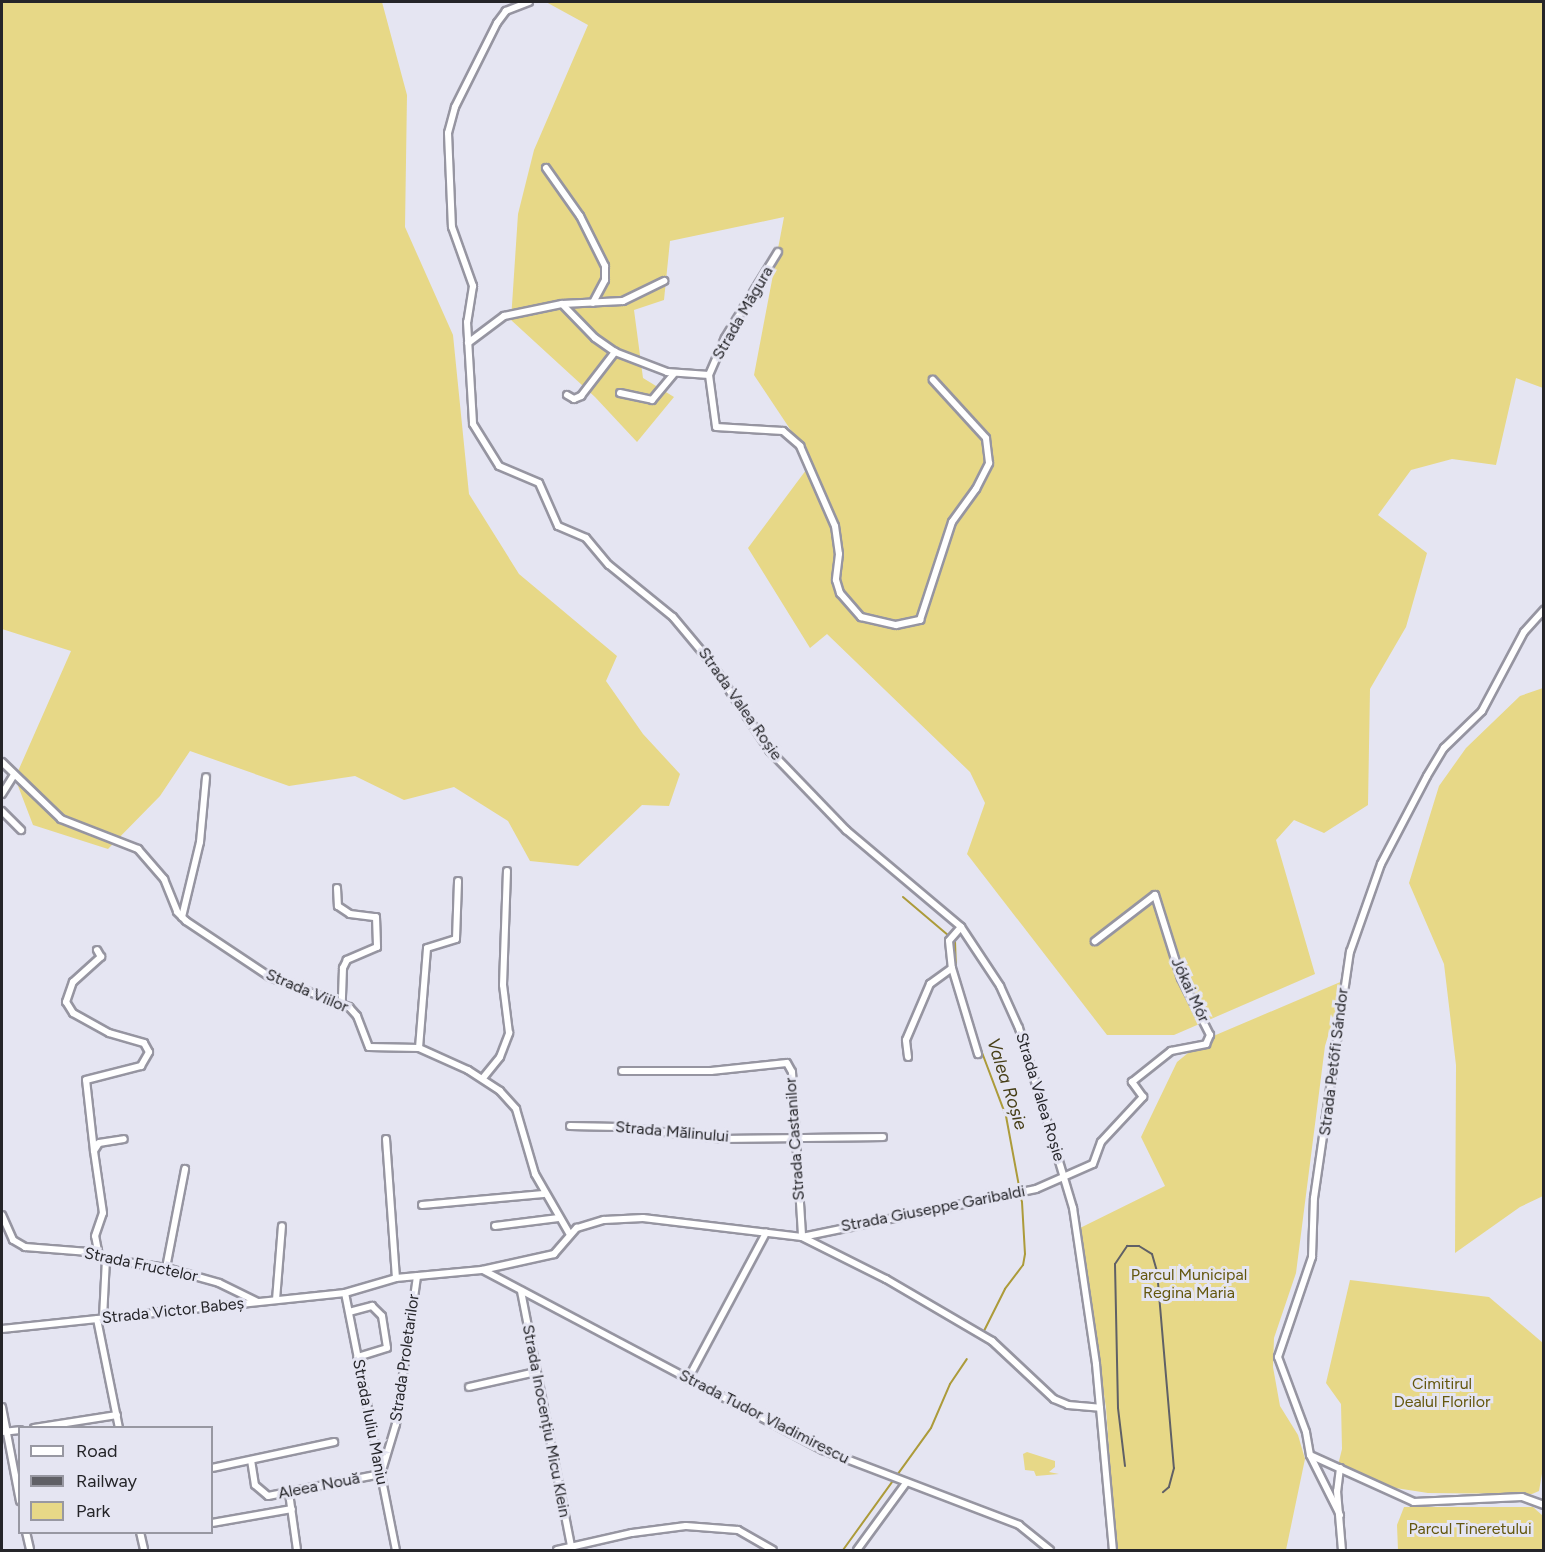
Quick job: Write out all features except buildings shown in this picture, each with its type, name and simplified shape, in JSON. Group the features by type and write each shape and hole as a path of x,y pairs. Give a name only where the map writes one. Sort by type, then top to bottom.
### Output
{"street":[{"name":"Strada Valea Roșie","path":"529,2 502,15 450,122 448,162 452,226 474,286 466,322 473,424 497,464 539,483 558,526 586,538 609,565 650,595 698,645 770,751 800,784 846,830 961,927 985,961 1014,1016 1065,1179 1084,1277 1100,1408 1113,1551"},
{"path":"546,168 580,216 605,266 605,280 593,303"},
{"name":"Strada Măgura","path":"778,252 725,338 709,375 716,427 783,431 800,446 835,526 839,554 836,580 840,593 861,617 896,625 920,620 952,522 976,489 990,456 987,438 933,380"},
{"path":"468,343 504,316 562,304 593,303 637,297 664,281"},
{"name":"Strada Măgura","path":"562,304 595,338 615,352 675,373 709,375"},
{"path":"567,395 574,399 580,396 615,352"},
{"path":"620,393 652,399 675,373"},
{"name":"Strada Petőfi Sándor","path":"1342,1551 1340,1515 1310,1455 1306,1432 1278,1357 1312,1257 1314,1198 1326,1134 1342,998 1356,926 1381,864 1427,776 1444,748 1482,711 1524,632 1544,610"},
{"path":"2,762 61,819 138,849 164,879 182,917"},
{"path":"2,794 14,775"},
{"path":"182,917 200,842 206,777"},
{"path":"2,811 21,830"},
{"path":"483,1078 500,1057 509,1033 503,985 507,871"},
{"path":"419,1048 427,948 456,939 458,881"},
{"path":"337,888 338,906 351,914 376,918 377,947 347,960 343,968 342,1003"},
{"name":"Jókai Mór","path":"1065,1179 1093,1164 1101,1142 1143,1097 1132,1082 1170,1052 1204,1044 1210,1038 1181,978 1155,895 1095,941"},
{"name":"Strada Viilor","path":"182,917 262,972 342,1003 354,1011 369,1047 419,1048 483,1078 516,1110 544,1194 569,1233"},
{"path":"961,927 950,937 952,968 978,1054"},
{"path":"97,950 101,957 73,982 66,1002 73,1013 109,1033 144,1043 149,1052 141,1066 86,1080 103,1213 95,1236 103,1257 100,1318 119,1426"},
{"path":"908,1057 906,1040 930,984 952,968"},
{"name":"Strada Castanilor","path":"622,1071 711,1071 787,1064 792,1072 802,1237"},
{"name":"Strada Mălinului","path":"570,1126 620,1127 724,1139 795,1135 883,1137"},
{"path":"386,1138 396,1278"},
{"path":"94,1151 99,1143 124,1139"},
{"path":"166,1268 184,1169"},
{"name":"Strada Giuseppe Garibaldi","path":"802,1237 1016,1193 1065,1179"},
{"path":"422,1205 544,1194"},
{"name":"Strada Fructelor","path":"2,1215 13,1240 25,1247 166,1268 219,1283 259,1302"},
{"path":"495,1226 559,1218"},
{"path":"569,1233 596,1222 629,1218 802,1237 886,1279 981,1335 1054,1399 1068,1405 1100,1408"},
{"path":"276,1300 282,1226"},
{"name":"Strada Victor Babeș","path":"2,1329 345,1293 396,1278 483,1270 554,1254 569,1233"},
{"path":"688,1379 766,1233"},
{"name":"Strada Tudor Vladimirescu","path":"483,1270 823,1450 1019,1525 1050,1551"},
{"name":"Strada Proletarilor","path":"381,1474 396,1424 417,1276"},
{"name":"Strada Inocențiu Micu Klein","path":"521,1291 572,1549"},
{"name":"Strada Iuliu Maniu","path":"345,1293 396,1551"},
{"path":"349,1312 372,1306 382,1316 387,1348 357,1357"},
{"path":"469,1387 536,1372"},
{"path":"2,1407 3,1432 18,1493"},
{"path":"47,1426 117,1415"},
{"path":"3,1432 18,1430"},
{"path":"213,1468 334,1442"},
{"path":"1310,1455 1414,1502 1522,1497 1543,1503"},
{"name":"Aleea Nouă","path":"251,1460 258,1490 268,1496 381,1474"},
{"path":"1340,1468 1340,1515"},
{"path":"857,1551 902,1481"},
{"path":"289,1493 297,1551"},
{"name":"Aleea Nouă","path":"213,1523 292,1509"},
{"path":"557,1551 652,1529 686,1526 738,1530 773,1551"},
{"path":"26,1534 30,1551"},
{"path":"140,1534 144,1551"}],"green space":[{"path":"2,2 382,2 407,95 405,227 453,335 469,494 519,574 617,656 606,681 643,734 680,774 669,806 642,805 578,866 530,861 508,821 454,787 404,800 355,776 289,786 190,751 160,796 108,849 33,825 15,778 71,651 2,629"},
{"path":"546,2 1543,2 1543,388 1516,378 1496,465 1452,459 1411,470 1378,515 1427,553 1406,627 1370,689 1368,805 1324,833 1294,820 1276,840 1315,974 1174,1035 1107,1035 967,854 985,803 970,772 827,634 810,648 748,548 812,462 754,375 784,217 670,241 664,300 634,310 643,378 674,397 637,442 595,397 511,320 518,214 534,150 588,25"},
{"path":"1543,688 1543,1196 1520,1207 1455,1253 1456,1065 1444,964 1409,883 1439,786 1466,748 1520,696"},
{"name":"Parcul Municipal Regina Maria","path":"1345,980 1325,1046 1296,1273 1274,1338 1273,1367 1280,1406 1298,1435 1305,1459 1286,1550 1116,1550 1106,1408 1080,1228 1165,1186 1141,1137 1177,1062 1204,1040"},
{"name":"Cimitirul Dealul Florilor","path":"1350,1280 1489,1297 1543,1343 1544,1462 1539,1491 1532,1494 1428,1493 1389,1487 1338,1465 1342,1449 1341,1404 1326,1383"},
{"path":"1027,1452 1055,1461 1055,1467 1049,1472 1059,1474 1036,1476 1034,1471 1025,1470 1023,1454"},
{"name":"Parcul Tineretului","path":"1404,1507 1533,1507 1543,1516 1543,1550 1398,1550 1397,1525"}],"waterway":[{"name":"Valea Roșie","path":"903,897 955,941 956,971"},
{"name":"Valea Roșie","path":"975,1034 1006,1116 1022,1202 1025,1254 1023,1265 1005,1289 984,1331"},
{"name":"Valea Roșie","path":"843,1550 931,1428 950,1384 967,1359"}],"railway":[{"path":"1125,1466 1118,1408 1115,1264 1127,1246 1139,1246 1152,1254 1157,1271 1174,1468 1169,1487 1163,1492"}]}
